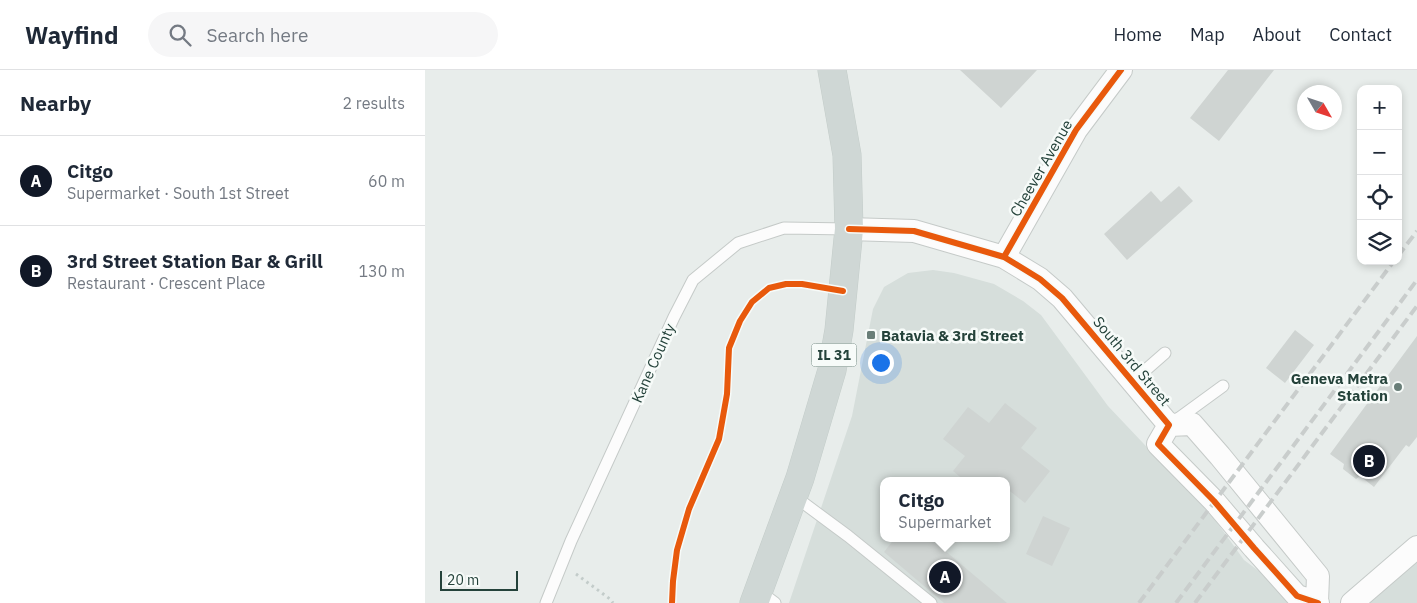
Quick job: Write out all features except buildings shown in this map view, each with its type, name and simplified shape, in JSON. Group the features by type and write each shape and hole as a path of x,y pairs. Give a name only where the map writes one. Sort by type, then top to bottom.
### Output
{"main road":[{"name":"IL 31","path":"763,599 832,370 839,330 849,229 847,155 832,70"}],"street":[{"name":"Cheever Avenue","path":"1004,257 1076,130 1121,70"},
{"name":"South 3rd Street","path":"849,229 914,231 1004,257 1040,278 1062,298 1169,425"},
{"name":"South 3rd Street","path":"1192,424 1221,456 1318,576 1317,602 1297,596 1214,501 1158,444 1169,425 1192,424"},
{"path":"1353,603 1417,547"}],"lane":[{"name":"Kane County","path":"546,603 571,541 674,317 693,280 738,243 784,228 849,229"},
{"path":"1133,381 1165,353"},
{"path":"1169,425 1223,386"},
{"path":"797,487 848,536 931,603"}],"path":[{"path":"561,566 578,574 613,603"}],"shaded area":[{"path":"933,270 954,273 994,284 1023,301 1041,315 1108,406 1213,517 1244,560 1271,580 1289,603 789,603 852,416 873,309 884,287 908,273"},
{"path":"1417,550 1417,603 1355,603"}],"railway":[{"path":"1402,251 1417,231"},
{"path":"1139,603 1391,265"},
{"path":"1176,603 1417,280"},
{"path":"1195,603 1417,306"}],"cycle path":[{"path":"1004,257 1076,130 1121,70"},
{"path":"849,229 914,231 1004,257 1040,279 1062,298 1169,425 1158,444 1214,501 1297,596 1318,603"},
{"path":"672,603 677,550 689,509 719,439 727,394 729,348 740,321 752,302 769,288 786,284 802,284 843,291"}],"place":[{"name":"Batavia & 3rd Street","path":"871,335"},
{"name":"Geneva Metra Station","path":"1398,387"},
{"name":"3rd Street Station Bar & Grill","path":"1369,461"},
{"name":"Citgo","path":"945,577"}]}
